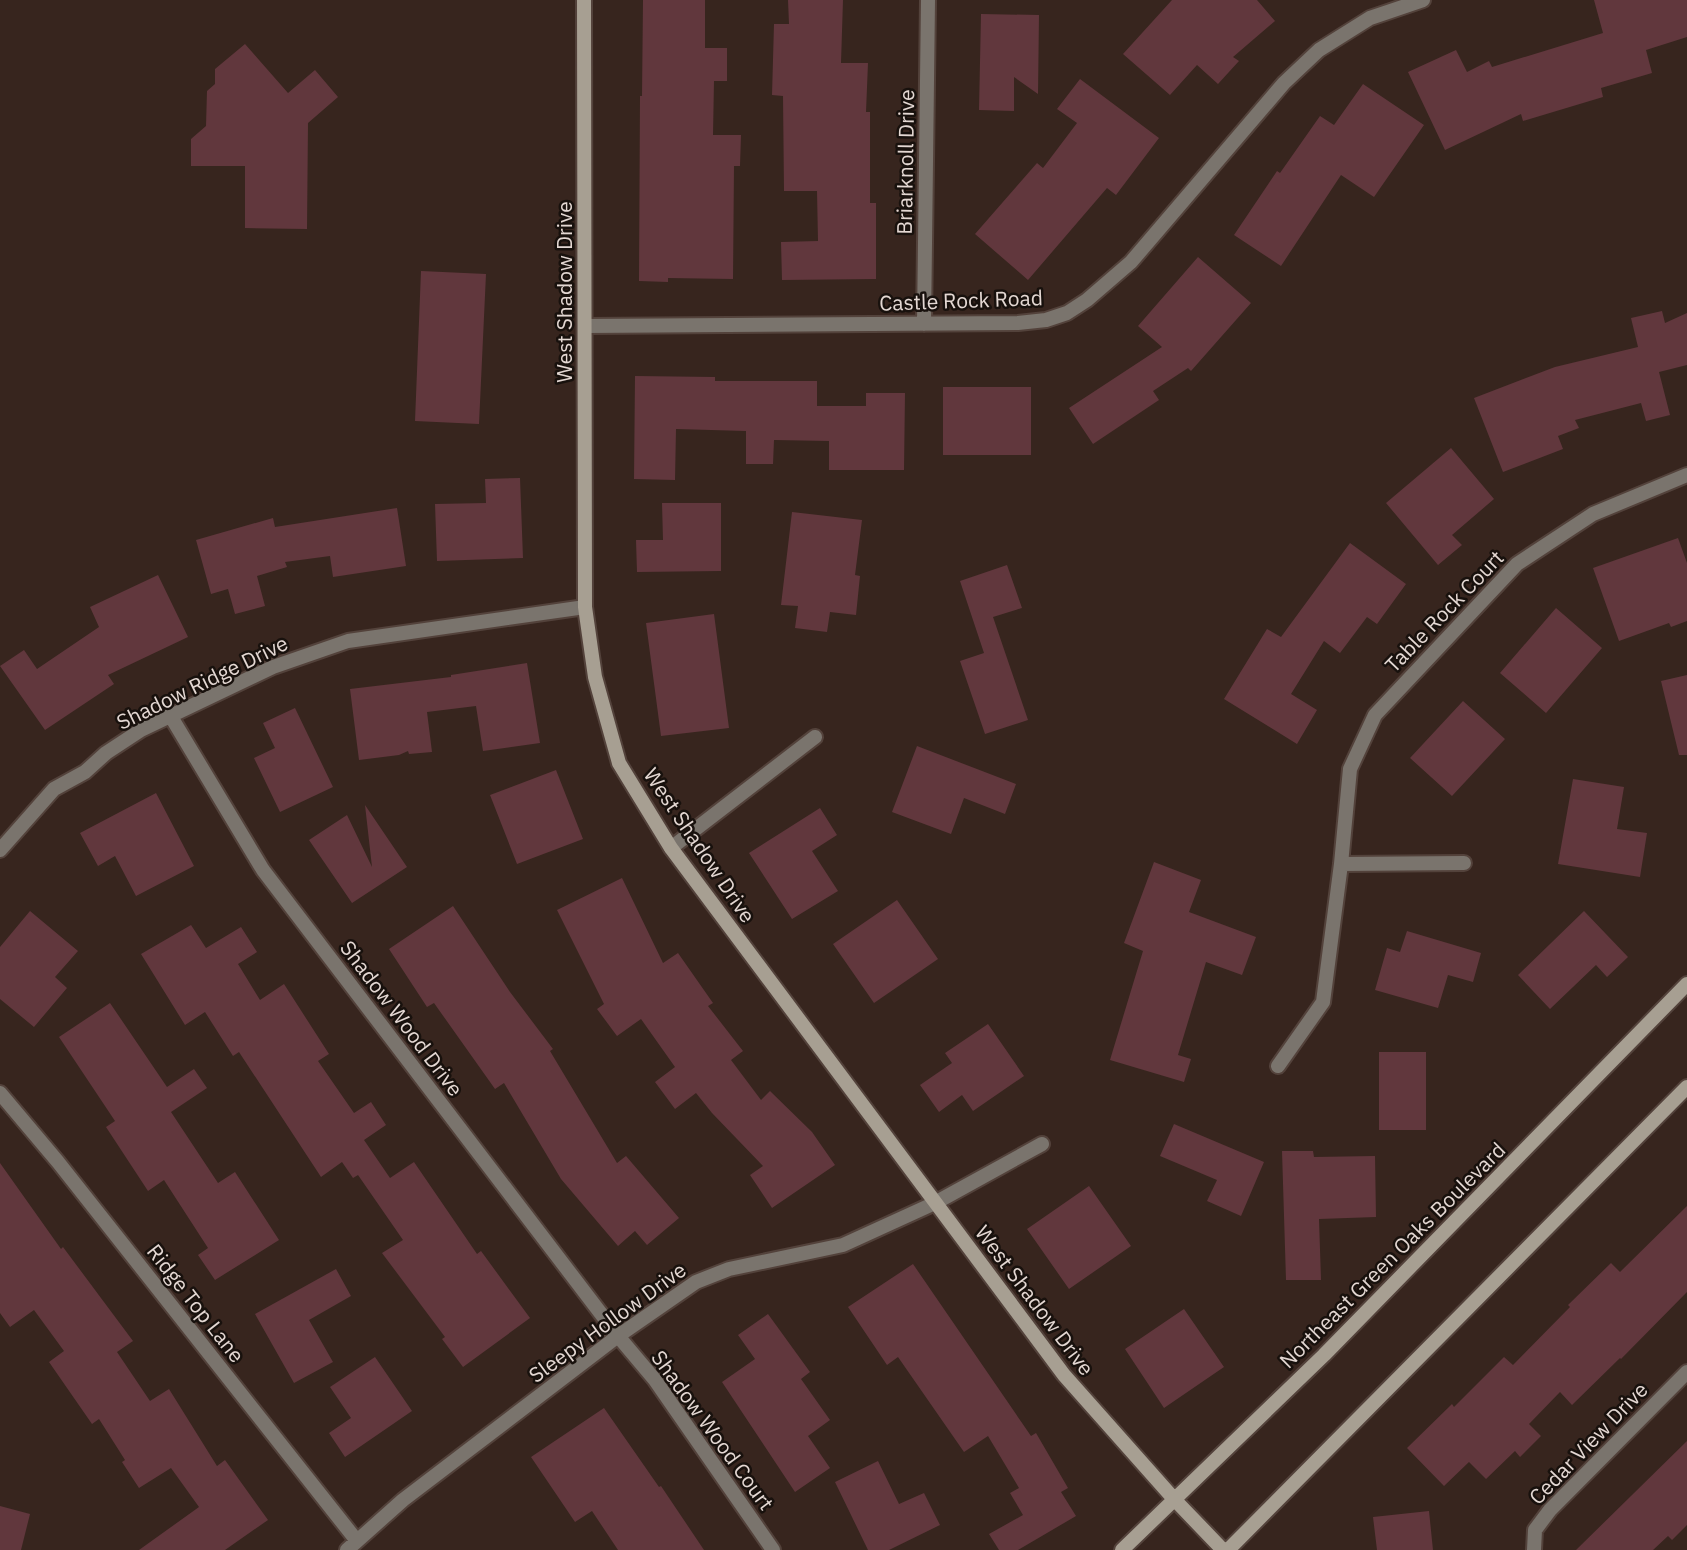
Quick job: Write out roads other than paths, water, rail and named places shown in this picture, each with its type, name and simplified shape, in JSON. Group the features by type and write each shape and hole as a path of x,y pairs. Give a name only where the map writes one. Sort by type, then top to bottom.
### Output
{"street":[{"name":"West Shadow Drive","path":"584,0 585,607 595,677 620,763 671,848 1064,1375 1223,1550"},
{"name":"Briarknoll Drive","path":"924,324 928,0"},
{"name":"Castle Rock Road","path":"585,326 1018,323 1046,320 1067,313 1087,300 1131,262 1284,83 1319,50 1370,18 1423,0"},
{"name":"Table Rock Court","path":"1278,1066 1323,1002 1342,864 1350,769 1375,715 1517,564 1593,514 1687,475"},
{"name":"Shadow Ridge Drive","path":"0,850 54,789 85,772 106,753 170,715 273,667 348,641 585,607"},
{"name":"Shadow Wood Drive","path":"170,715 263,870 618,1335"},
{"path":"671,848 815,737"},
{"path":"1342,864 1464,863"},
{"name":"Northeast Green Oaks Boulevard","path":"1122,1550 1334,1346 1687,984"},
{"path":"1228,1550 1687,1087"},
{"name":"Ridge Top Lane","path":"0,1093 65,1172 352,1545"},
{"name":"Sleepy Hollow Drive","path":"352,1545 402,1500 618,1335 696,1282 729,1269 844,1245 935,1203 1042,1144"},
{"name":"Shadow Wood Court","path":"618,1335 654,1380 773,1550"},
{"name":"Cedar View Drive","path":"1534,1550 1535,1530 1550,1510 1687,1372"}]}
